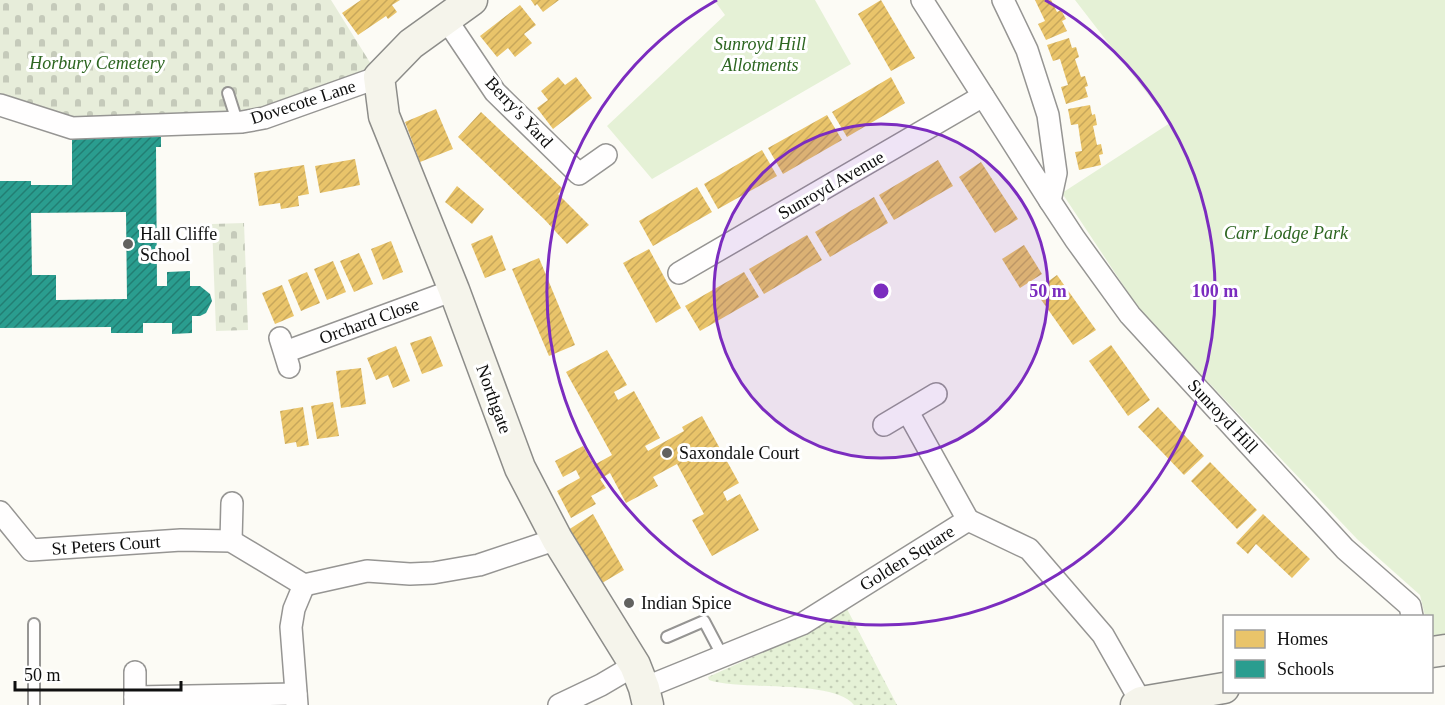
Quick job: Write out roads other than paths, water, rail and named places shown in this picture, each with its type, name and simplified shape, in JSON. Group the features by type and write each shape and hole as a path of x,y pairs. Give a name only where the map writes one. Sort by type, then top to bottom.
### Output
{"street":[{"name":"Dovecote Lane","path":"0,105 72,128 242,122 264,118 379,77 411,44 472,0"},
{"name":"Sunroyd Hill","path":"922,0 1075,239 1130,315 1345,549 1410,606 1412,615"},
{"path":"1003,0 1027,50 1048,115 1056,173 1050,201"},
{"name":"Berry's Yard","path":"446,18 495,92 579,174 606,155"},
{"name":"Northgate","path":"379,77 384,116 454,290 520,468 557,539 642,686"},
{"name":"Sunroyd Avenue","path":"679,273 983,96"},
{"name":"Orchard Close","path":"285,352 454,290"},
{"path":"884,425 936,394"},
{"path":"908,412 968,520"},
{"path":"232,504 231,540 304,585 367,571 433,573 479,565 557,539"},
{"name":"St Peters Court","path":"0,512 31,550 181,540 231,540"},
{"name":"Golden Square","path":"559,705 601,684 642,686 723,657 802,624 968,520 1029,549 1103,635 1138,704"},
{"path":"135,672 135,701 296,699 291,627 294,609 304,585"},
{"path":"1138,704 1223,688"}],"lane":[{"path":"228,93 234,115 242,122"},
{"path":"667,637 704,621 723,657"},
{"path":"34,624 34,705"}],"place":[{"name":"Hall Cliffe School","path":"128,244"},
{"name":"Saxondale Court","path":"667,453"},
{"name":"Indian Spice","path":"629,603"}],"park label":[{"name":"Sunroyd Hill Allotments","path":"760,54"},
{"name":"Horbury Cemetery","path":"97,63"},
{"name":"Carr Lodge Park","path":"1286,233"}]}
